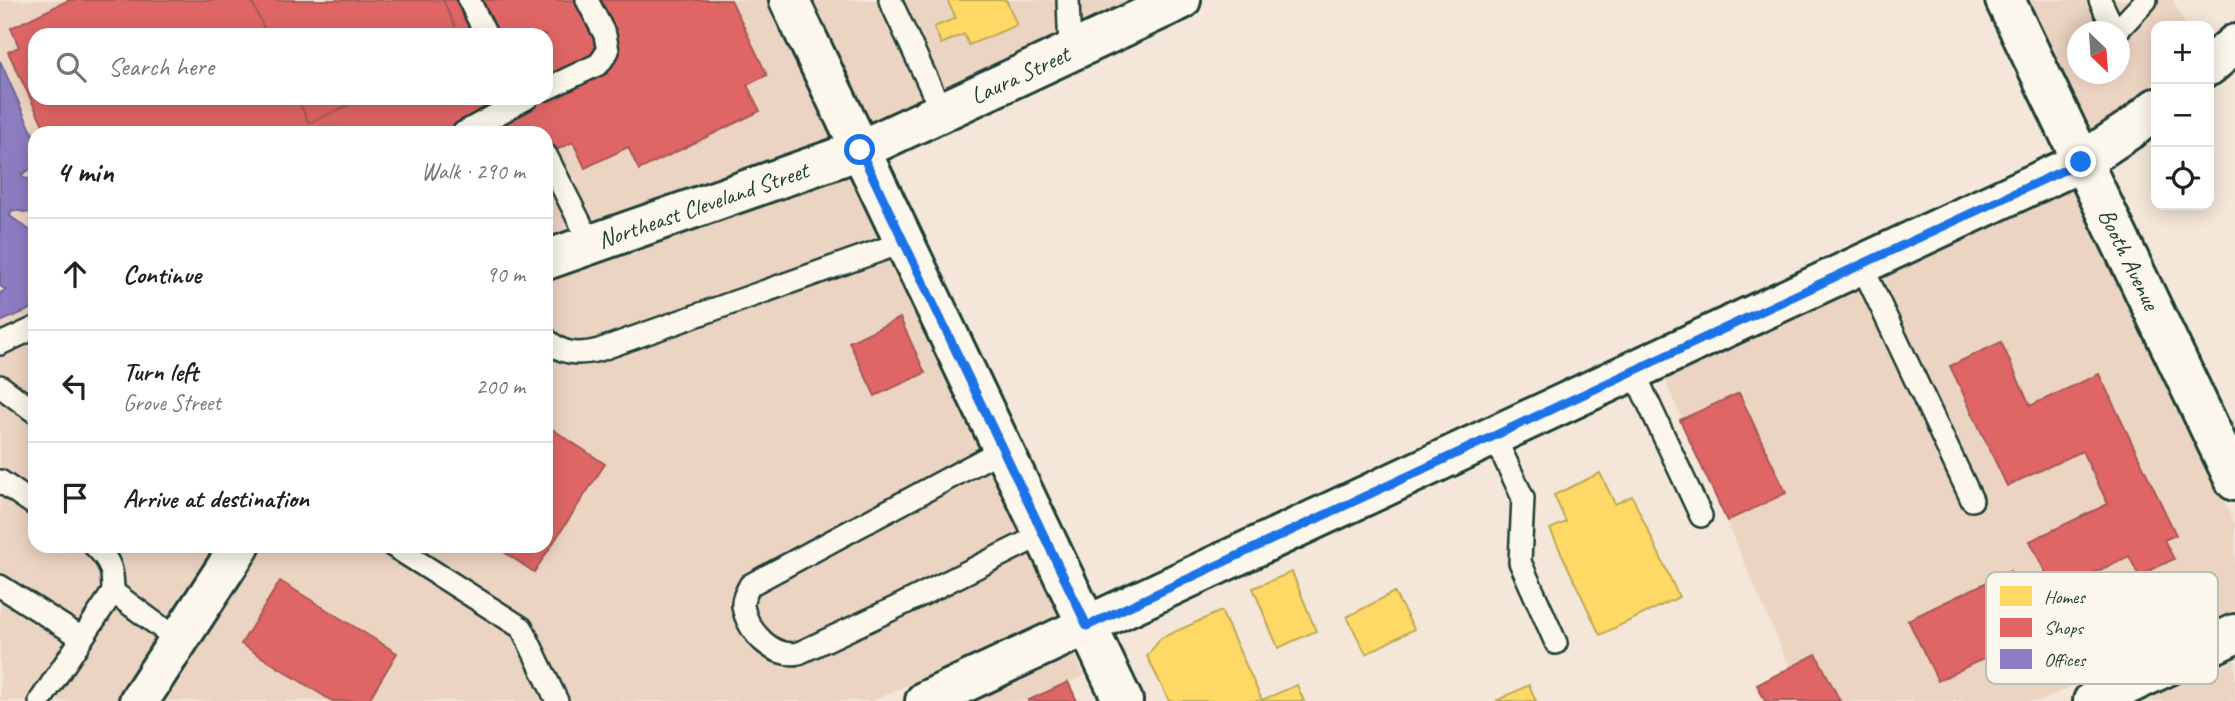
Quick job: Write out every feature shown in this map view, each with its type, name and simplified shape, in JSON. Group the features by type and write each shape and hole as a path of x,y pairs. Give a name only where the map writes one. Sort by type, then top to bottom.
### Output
{"street":[{"path":"789,0 1123,701"},
{"name":"Laura Street","path":"860,150 1181,0"},
{"name":"Booth Avenue","path":"2005,0 2235,481"},
{"path":"2214,62 2235,44"},
{"path":"925,701 2081,162 2151,112"},
{"name":"Northeast Cleveland Street","path":"553,258 860,150"},
{"path":"139,701 234,553"},
{"path":"2218,642 2235,634"},
{"path":"2093,701 2129,684"}],"lane":[{"path":"469,0 483,28"},
{"path":"553,86 599,64 608,51 605,35 587,0"},
{"path":"890,0 942,112"},
{"path":"1068,0 1070,52"},
{"path":"2100,0 2110,21"},
{"path":"2126,21 2146,0"},
{"path":"475,126 510,105"},
{"path":"553,169 591,244"},
{"path":"553,344 565,352 579,355 599,350 904,242"},
{"path":"1861,264 1972,500"},
{"path":"0,344 28,331"},
{"path":"1633,370 1700,516"},
{"path":"0,386 28,407"},
{"path":"1494,436 1523,498 1520,562 1556,643"},
{"path":"1003,449 750,585 744,596 743,606 752,628 778,653 799,653 1043,534"},
{"path":"0,481 28,500"},
{"path":"40,701 113,592 113,573 101,553"},
{"path":"404,553 522,628 557,701"},
{"path":"0,586 82,638"},
{"path":"113,592 178,640"}],"shaded area":[{"path":"0,0 768,0 832,137 553,235 553,126 28,126 28,553 210,553 115,701 0,701"},
{"path":"810,0 1129,0 868,122"},
{"path":"2026,0 2173,0 2184,21 2151,21 2151,85 2088,131"},
{"path":"851,176 1059,614 873,701 164,701 260,553 553,553 553,281"},
{"path":"2074,189 2235,524 2235,610 2218,618 2218,572 1986,572 1986,684 2077,684 2041,701 1804,701 1665,380"},
{"path":"1075,655 1084,676 1029,701 975,701"},
{"path":"2235,660 2235,701 2145,701 2182,684 2218,684 2218,668"}],"building: Homes":[{"path":"947,0 1006,0 1017,25 969,45 964,34 941,44 934,27 956,18"},
{"path":"1600,473 1615,504 1632,496 1679,597 1600,635 1550,529 1566,522 1554,495"},
{"path":"1292,572 1316,631 1278,648 1253,588"},
{"path":"1394,592 1414,629 1366,654 1347,617"},
{"path":"1221,611 1262,700 1297,685 1304,701 1169,701 1147,656 1161,638"},
{"path":"1529,685 1536,701 1496,701"}],"building: Shops":[{"path":"69,0 731,0 767,75 747,85 760,111 639,170 628,147 585,168 573,142 553,152 553,126 44,126 34,105 553,105 553,28 28,28 28,94 8,52 19,47 11,28"},
{"path":"251,0 443,0 456,28 264,28"},
{"path":"300,105 349,105 309,123"},
{"path":"900,318 925,373 875,396 849,342"},
{"path":"2001,342 2030,406 2099,374 2176,535 2164,540 2174,559 2147,572 2137,572 2129,556 2096,572 2045,572 2030,541 2108,504 2082,451 2007,486 1950,366"},
{"path":"1739,393 1786,493 1727,521 1680,420"},
{"path":"553,430 605,464 553,543"},
{"path":"506,553 546,553 534,572"},
{"path":"280,581 397,653 368,701 332,701 241,644"},
{"path":"1986,583 1986,657 1938,681 1908,620"},
{"path":"1816,654 1840,701 1765,701 1757,685"},
{"path":"1068,682 1077,701 1027,701"}],"building: Offices":[{"path":"0,61 29,126 28,171 22,174 23,178 28,179 28,213 12,210 10,216 28,229 28,310 0,322 0,293 6,290 0,286"}],"route":[{"path":"860,150 1087,626 2081,162"}]}
